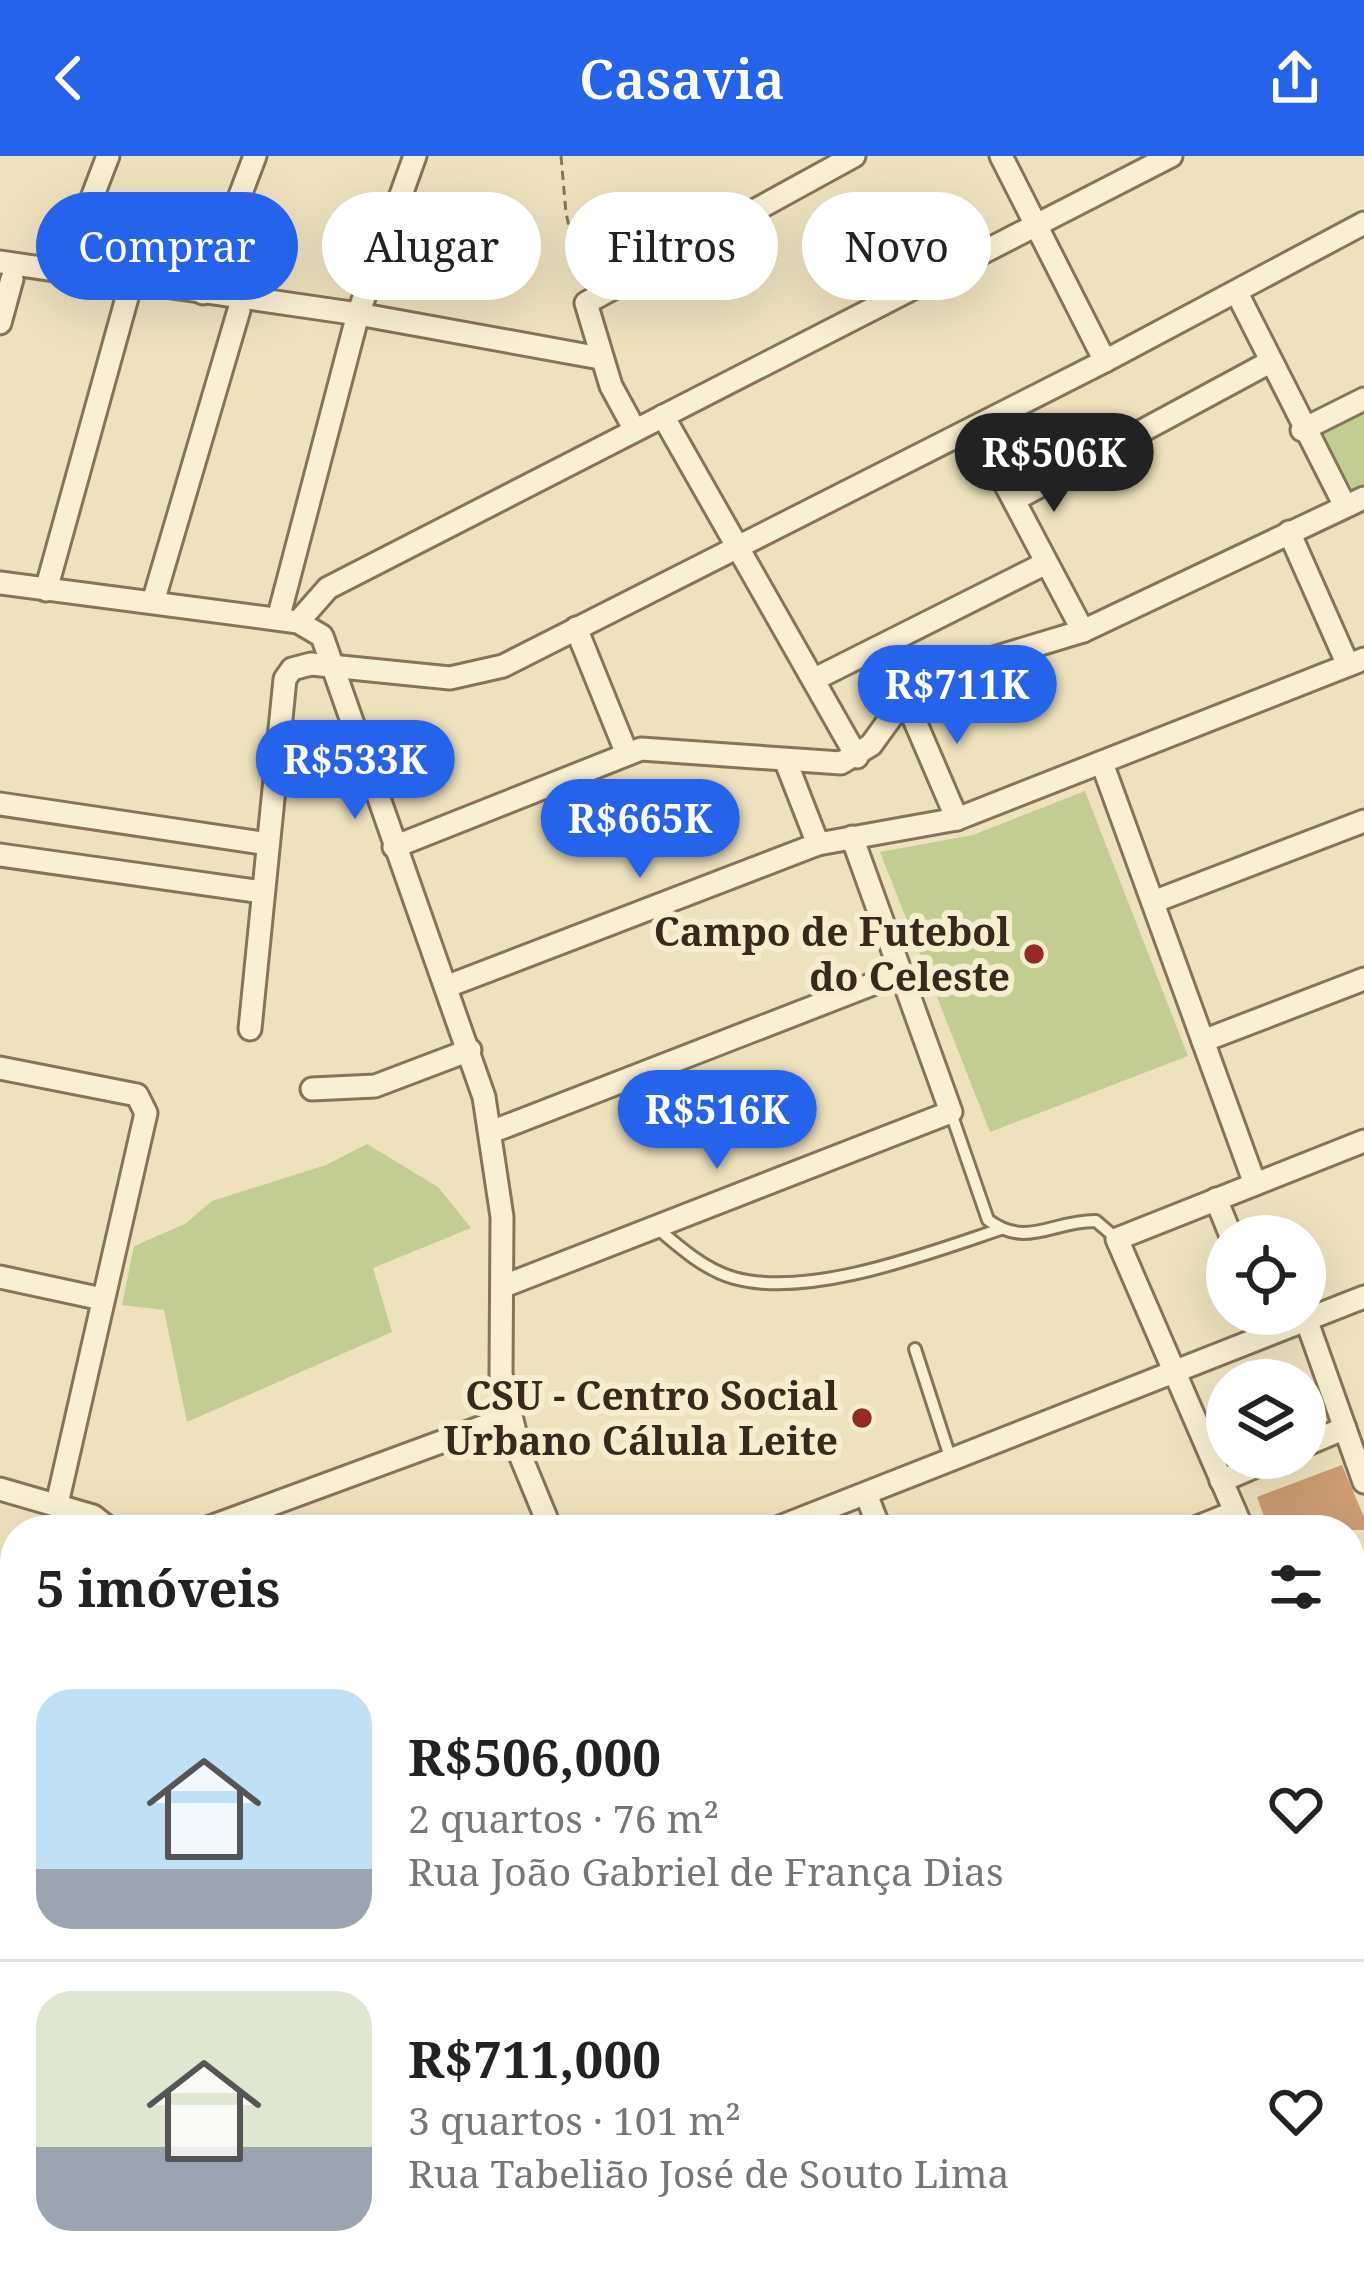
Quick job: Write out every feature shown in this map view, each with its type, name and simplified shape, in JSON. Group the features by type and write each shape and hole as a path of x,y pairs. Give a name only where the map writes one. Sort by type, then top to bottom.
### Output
{"street":[{"path":"94,192 108,156"},
{"path":"241,192 255,156"},
{"path":"288,621 358,314 415,156"},
{"path":"635,430 600,358 586,303 854,156"},
{"path":"1001,156 1105,361"},
{"path":"288,621 328,588 1171,156"},
{"path":"250,1029 285,679 299,664 450,678 476,674 1105,361 1364,223"},
{"path":"0,323 6,271"},
{"path":"394,848 627,754 659,748 820,765 857,757 905,698 969,662 1083,631 1354,502 1302,430 1237,292"},
{"path":"46,590 126,300"},
{"path":"255,300 600,358"},
{"path":"153,602 239,310"},
{"path":"1014,500 1270,362"},
{"path":"1302,430 1364,399"},
{"path":"663,416 857,757"},
{"path":"975,427 1083,631"},
{"path":"448,986 818,844 957,819 1356,662 1288,532"},
{"path":"815,679 1046,563"},
{"path":"0,583 288,621 322,635 394,848 470,1050 491,1132 504,1286 501,1374 509,1418 545,1515"},
{"path":"576,628 627,754"},
{"path":"905,698 957,819"},
{"path":"786,762 818,844"},
{"path":"1102,763 1255,1184"},
{"path":"0,804 268,844"},
{"path":"1153,902 1364,821"},
{"path":"504,1286 951,1112 852,837"},
{"path":"0,855 262,892"},
{"path":"491,1132 902,973"},
{"path":"1203,1041 1364,979"},
{"path":"312,1088 375,1086 470,1050"},
{"path":"0,1068 137,1095 146,1113 57,1504"},
{"path":"1236,1515 1117,1239 1364,1141"},
{"path":"1216,1199 1222,1215"},
{"path":"0,1277 102,1299"},
{"path":"1326,1311 1364,1297"},
{"path":"811,1515 1171,1373 1244,1335"},
{"path":"1312,1335 1362,1469"},
{"path":"243,1515 509,1418"},
{"path":"1326,1436 1345,1428"},
{"path":"1221,1481 1226,1479"},
{"path":"0,1489 90,1515"},
{"path":"866,1494 874,1515"}],"lane":[{"path":"951,1112 988,1220 1001,1229 1032,1235 1096,1221 1117,1239"},
{"path":"656,1227 704,1264 730,1277 764,1284 919,1256 1001,1229"},
{"path":"915,1349 951,1460"}],"path":[{"path":"561,156 566,213 586,303"}],"green space":[{"path":"1364,408 1364,489 1351,494 1318,432"},
{"name":"Campo de Futebol do Celeste","path":"1085,791 1188,1056 990,1132 880,852 973,835"},
{"path":"367,1144 438,1187 471,1228 373,1268 392,1332 187,1422 164,1310 122,1305 134,1246 185,1224 212,1201 326,1165"}],"building":[{"path":"1342,1465 1363,1515 1264,1515 1257,1497 1305,1479 1326,1479 1326,1471"}],"place":[{"name":"Campo de Futebol do Celeste","path":"1034,954"},
{"name":"CSU - Centro Social Urbano Cálula Leite","path":"862,1418"}]}
